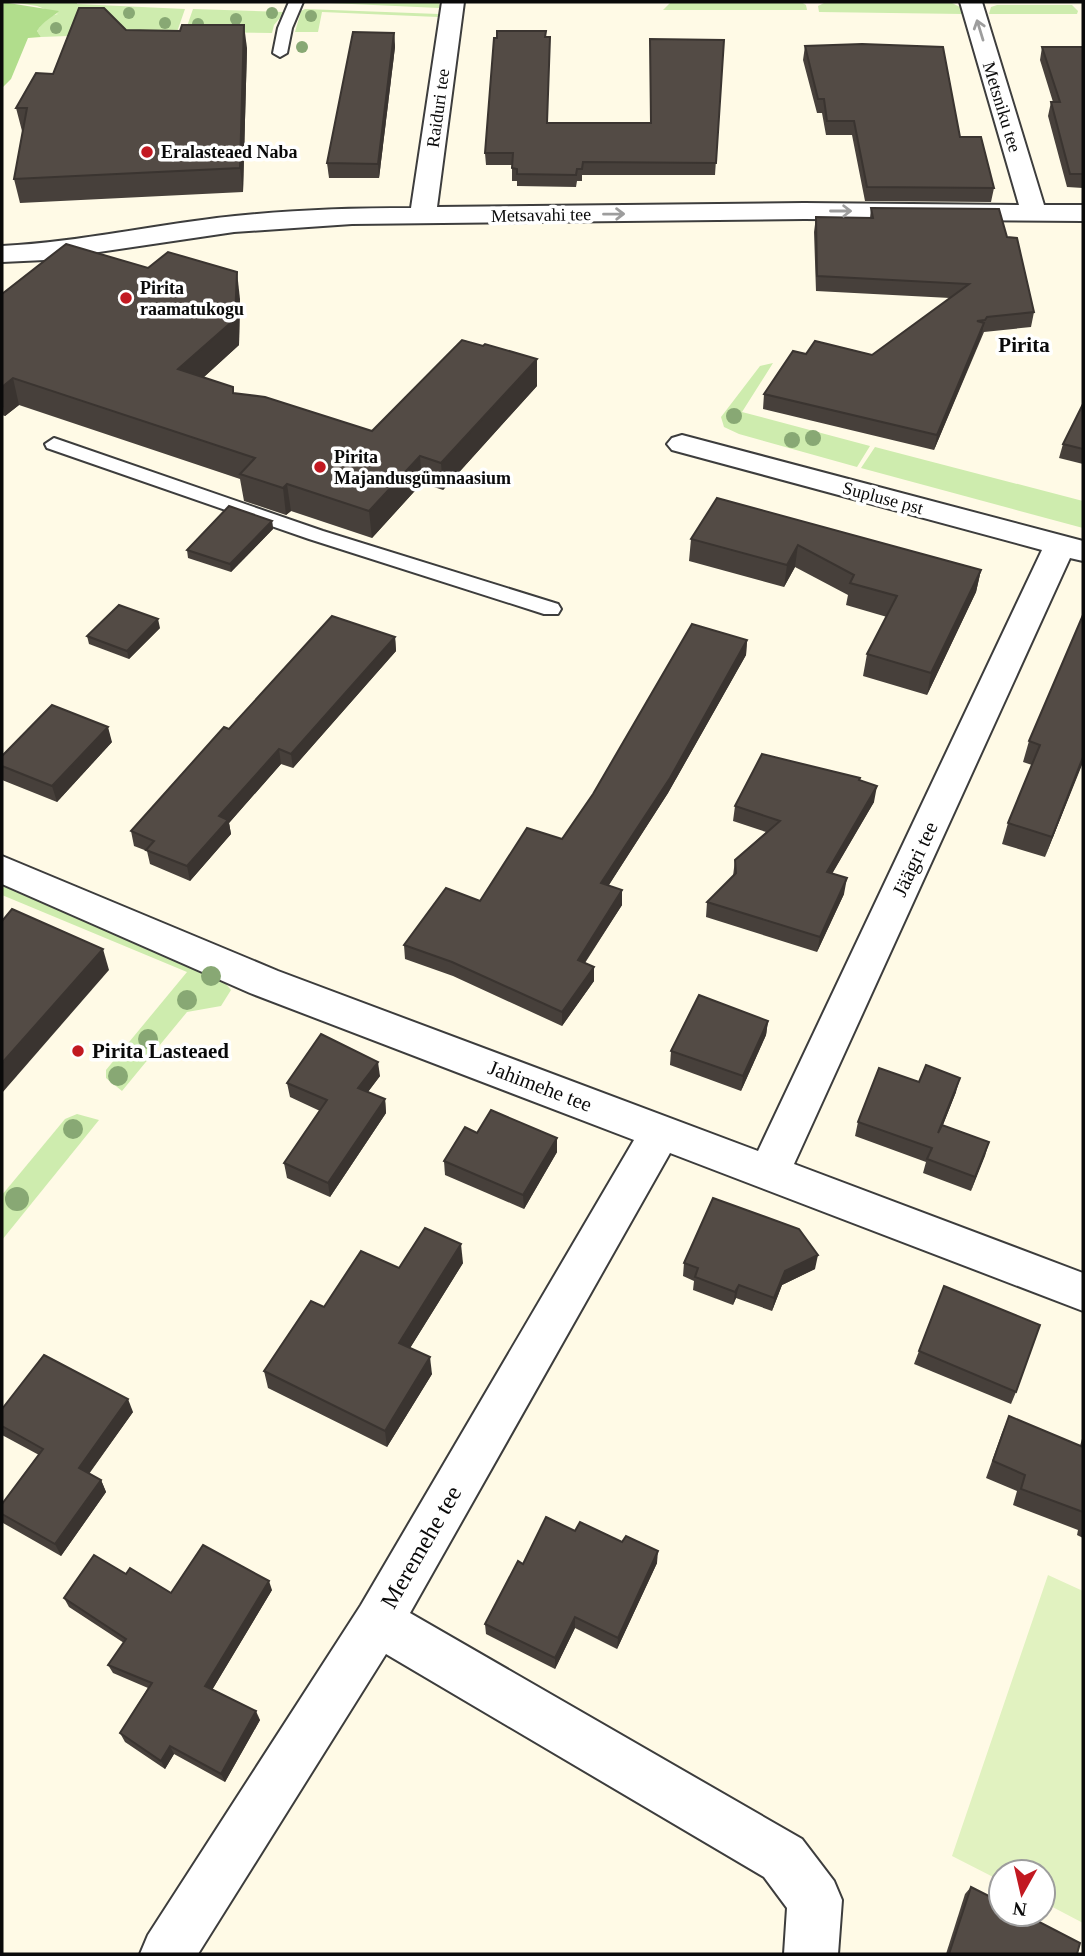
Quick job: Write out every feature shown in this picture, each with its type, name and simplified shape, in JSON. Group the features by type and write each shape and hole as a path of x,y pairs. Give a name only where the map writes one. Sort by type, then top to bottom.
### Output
{"street":[{"name":"Raiduri tee","path":"423,214 453,2"},
{"name":"Metsniku tee","path":"971,2 1034,213"},
{"name":"Metsavahi tee","path":"2,254 45,252 234,224 423,214 494,216 804,211 1083,213"},
{"name":"Supluse pst","path":"682,443 1071,549"},
{"name":"Jäägri tee","path":"769,1172 1071,549"},
{"name":"Jahimehe tee","path":"2,869 264,982 1083,1292"},
{"name":"Meremehe tee","path":"167,1954 378,1622 661,1131"},
{"path":"378,1622 783,1858 815,1900 811,1954"}],"lane":[{"path":"280,53 285,28 296,2"},
{"path":"54,444 316,535 551,609"}],"green space":[{"path":"2,2 59,11 37,31 41,37 28,38 11,79 2,88"},
{"path":"11,2 77,2 185,9 177,32 41,37 37,31 43,22 58,14 37,6"},
{"path":"308,2 438,2 440,5 439,8"},
{"path":"671,2 801,2 806,5 807,10 663,10"},
{"path":"826,2 952,3 960,7 963,14 819,12 818,6"},
{"path":"1072,5 1078,11 1077,14 989,14 991,7"},
{"path":"193,9 284,13 274,25 272,33 185,32"},
{"path":"301,11 439,14 438,17 322,12 318,32 295,32"},
{"path":"773,363 742,412 870,446 857,467 739,434 724,427 721,417 760,366"},
{"path":"875,447 1083,501 1083,528 861,468"},
{"path":"2,878 220,977 231,990 221,1006 187,1012 122,1091 106,1078 106,1070 187,972 2,895"},
{"path":"77,1114 99,1120 2,1240 2,1195 65,1119"},
{"path":"1048,1575 1083,1591 1083,1923 1057,1909 1057,1858 987,1858 987,1874 952,1856"}],"building":[{"path":"79,8 104,8 126,30 180,31 182,25 244,25 240,168 14,179 27,108 16,108 36,73 53,74"},
{"path":"497,31 546,31 545,37 550,37 547,123 651,123 650,39 724,40 716,163 583,162 582,169 577,169 576,175 517,174 517,169 512,168 513,153 485,153 494,38 497,38"},
{"path":"353,32 394,33 378,164 327,163"},
{"path":"862,44 943,47 960,137 981,137 994,188 867,187 854,121 827,121 824,99 818,99 805,46"},
{"path":"1042,47 1083,47 1083,174 1070,174 1051,102 1060,102"},
{"path":"871,208 999,209 1007,237 1017,238 1034,312 987,317 977,321 984,323 937,435 764,394 793,351 806,354 815,341 872,355 969,284 817,276 816,217 873,218"},
{"path":"66,244 148,268 168,252 237,272 235,319 178,369 233,387 233,393 265,397 372,431 462,340 537,359 441,463 420,456 369,511 287,484 283,488 240,474 255,458 13,378 2,387 2,294"},
{"path":"1083,404 1083,449 1063,444"},
{"path":"717,498 981,570 931,673 867,654 897,596 850,583 854,575 798,545 787,565 691,539"},
{"path":"229,506 272,521 230,564 187,550"},
{"path":"119,605 158,619 127,651 87,636"},
{"path":"1083,615 1083,757 1052,837 1008,823 1040,745 1029,741"},
{"path":"332,616 395,637 291,754 279,749 219,816 228,820 187,866 146,850 154,841 131,831 224,727 229,729"},
{"path":"692,624 747,640 670,778 601,883 622,890 578,960 594,967 562,1012 452,962 404,945 446,888 480,901 527,828 562,839 593,794"},
{"path":"52,705 108,727 52,786 2,766 2,756"},
{"path":"762,754 860,778 859,780 877,786 827,872 847,878 820,937 707,902 736,873 735,860 780,821 735,806"},
{"path":"12,909 103,949 2,1063 2,921"},
{"path":"699,995 768,1021 743,1076 671,1051"},
{"path":"321,1034 378,1062 358,1088 385,1099 328,1183 284,1163 327,1100 287,1083"},
{"path":"926,1065 960,1078 938,1133 942,1125 989,1142 975,1177 927,1159 932,1148 858,1122 879,1068 919,1082"},
{"path":"491,1110 557,1138 523,1195 444,1161 465,1127 477,1133"},
{"path":"713,1198 799,1229 818,1255 785,1271 774,1298 739,1285 735,1292 695,1277 698,1268 684,1263"},
{"path":"425,1228 461,1244 399,1343 430,1357 385,1431 264,1371 311,1301 324,1307 361,1251 399,1268"},
{"path":"944,1286 1040,1325 1016,1392 919,1351"},
{"path":"44,1355 128,1399 79,1468 101,1480 55,1544 2,1514 2,1504 43,1449 2,1426 2,1409"},
{"path":"1009,1416 1083,1447 1083,1512 1021,1489 1025,1475 993,1461"},
{"path":"546,1517 575,1531 580,1522 622,1542 626,1536 658,1551 618,1638 575,1617 555,1658 485,1624 518,1561 523,1564"},
{"path":"203,1545 269,1581 205,1686 256,1711 221,1774 170,1746 161,1761 120,1733 152,1683 108,1665 126,1639 64,1598 94,1555 126,1574 130,1568 171,1593"},
{"path":"971,1887 987,1895 987,1928 1051,1928 1080,1943 1077,1954 949,1954"}],"place":[{"name":"Eralasteaed Naba","path":"147,152"},
{"name":"Pirita raamatukogu","path":"126,298"},
{"name":"Pirita Majandusgümnaasium","path":"320,467"},
{"name":"Pirita Lasteaed","path":"78,1051"}],"district":[{"name":"Pirita","path":"1024,345"}]}
